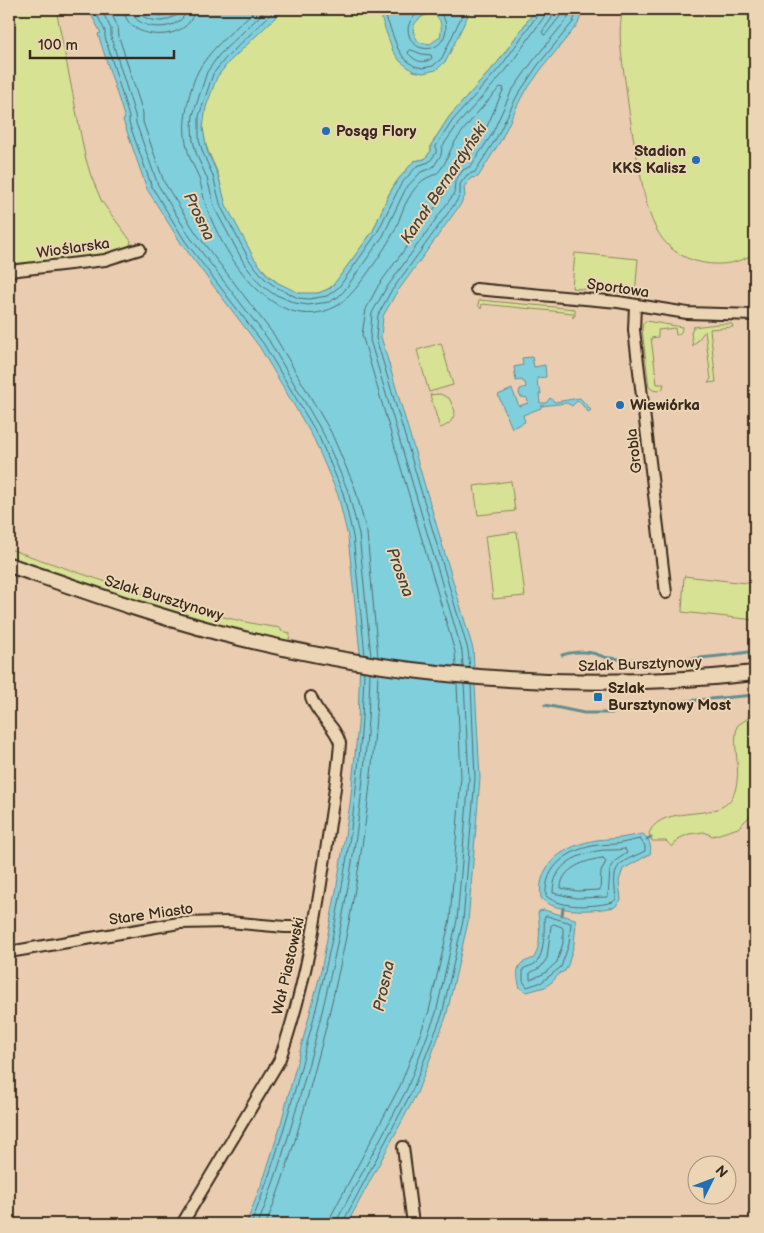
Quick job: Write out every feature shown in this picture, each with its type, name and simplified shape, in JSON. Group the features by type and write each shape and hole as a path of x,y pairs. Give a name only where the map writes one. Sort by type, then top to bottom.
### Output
{"main road":[{"name":"Szlak Bursztynowy","path":"9,565 177,621 227,634 317,655 422,672 567,682 650,681 755,673"}],"street":[{"name":"Wioślarska","path":"9,271 105,260 140,248"},
{"name":"Sportowa","path":"476,289 583,298 687,313 755,315"},
{"name":"Grobla","path":"635,305 634,330 666,593"},
{"name":"Wał Piastowski","path":"182,1224 279,1061 309,951 325,859 340,743 334,731 317,712 311,696"},
{"name":"Stare Miasto","path":"9,952 179,923 229,922 299,927"},
{"path":"403,1147 413,1224"}],"green space":[{"path":"9,9 56,9 85,156 102,202 131,241 130,245 124,250 111,255 9,268"},
{"path":"284,9 536,9 498,62 449,117 431,145 431,151 425,159 414,161 397,181 389,194 373,231 335,283 325,291 313,294 304,294 290,290 265,272 254,259 230,216 218,174 203,134 205,109 220,71"},
{"name":"Stadion KKS Kalisz","path":"623,9 755,9 755,253 731,263 704,263 687,258 673,250 663,240 655,227 645,198 629,114 620,41"},
{"path":"575,253 638,259 635,294 572,288"},
{"path":"479,300 575,309 575,315 573,318 573,313 482,304 481,309 478,305"},
{"path":"646,321 682,327 678,335 676,335 675,328 658,330 658,337 651,338 657,384 664,384 663,388 658,391 649,387 642,329 643,323"},
{"path":"732,324 733,327 710,329 716,382 708,383 711,379 705,331 693,346 691,333 693,327"},
{"path":"441,343 453,385 429,392 417,350"},
{"path":"440,394 449,398 455,411 450,422 440,428 430,395"},
{"path":"511,481 515,511 478,515 474,486"},
{"path":"517,532 525,596 493,599 485,536"},
{"path":"9,549 187,607 281,628 281,631 290,633 289,640 309,644 309,648 273,641 146,606 9,559"},
{"path":"684,576 755,584 755,620 682,612"},
{"path":"755,710 755,806 751,815 738,828 713,836 704,832 689,834 680,838 672,847 666,841 652,841 649,833 657,823 667,818 719,808 729,802 735,791 738,775 737,726"}],"water":[{"path":"88,9 139,9 161,16 181,9 284,9 228,63 217,77 206,107 203,128 207,151 218,175 226,205 254,258 268,276 278,283 299,293 318,293 331,288 373,231 389,194 397,181 414,161 425,159 431,151 431,145 449,117 498,62 536,9 583,9 578,24 542,68 521,98 501,140 478,177 471,178 464,187 465,196 460,205 395,295 383,316 381,337 473,649 480,778 468,922 446,1017 417,1093 347,1224 246,1224 265,1175 280,1127 321,971 350,804 358,725 360,653 348,537 338,495 314,439 259,346 181,243 147,189 123,120 125,119 98,34 101,33"},
{"path":"378,9 471,9 446,61 436,70 423,73 413,71 400,61 393,51","holes":["432,14 440,21 440,37 430,44 419,42 414,33 414,25 423,16"]},
{"path":"532,357 534,367 545,365 546,377 537,378 541,394 539,394 540,403 546,403 550,398 555,402 580,398 591,410 588,412 579,401 572,406 567,403 541,406 541,408 523,415 525,422 512,428 498,395 512,389 519,406 528,403 527,398 521,397 519,394 520,389 526,387 525,382 522,380 516,381 514,367 523,365 522,358"},
{"path":"643,834 650,843 650,854 623,869 619,881 621,900 615,907 597,910 566,909 556,907 541,898 543,875 548,866 564,851 585,842"},
{"path":"544,910 575,919 574,944 565,971 560,973 545,987 527,992 520,988 518,968 522,963 534,958 539,936 538,913"}],"waterway":[{"path":"562,655 585,652 608,658 627,660 664,660 702,658 755,651"},
{"path":"545,705 584,713 611,713 630,706 755,695"},
{"path":"647,839 651,837"},
{"path":"562,915 563,908"}],"place":[{"name":"Posąg Flory","path":"326,131"},
{"name":"Stadion KKS Kalisz","path":"696,160"},
{"name":"Wiewiórka","path":"620,405"},
{"name":"Szlak Bursztynowy Most","path":"598,697"}],"water label":[{"name":"Kanał Bernardyński","path":"443,183"},
{"name":"Prosna","path":"200,216"},
{"name":"Prosna","path":"401,572"},
{"name":"Prosna","path":"383,986"}]}
